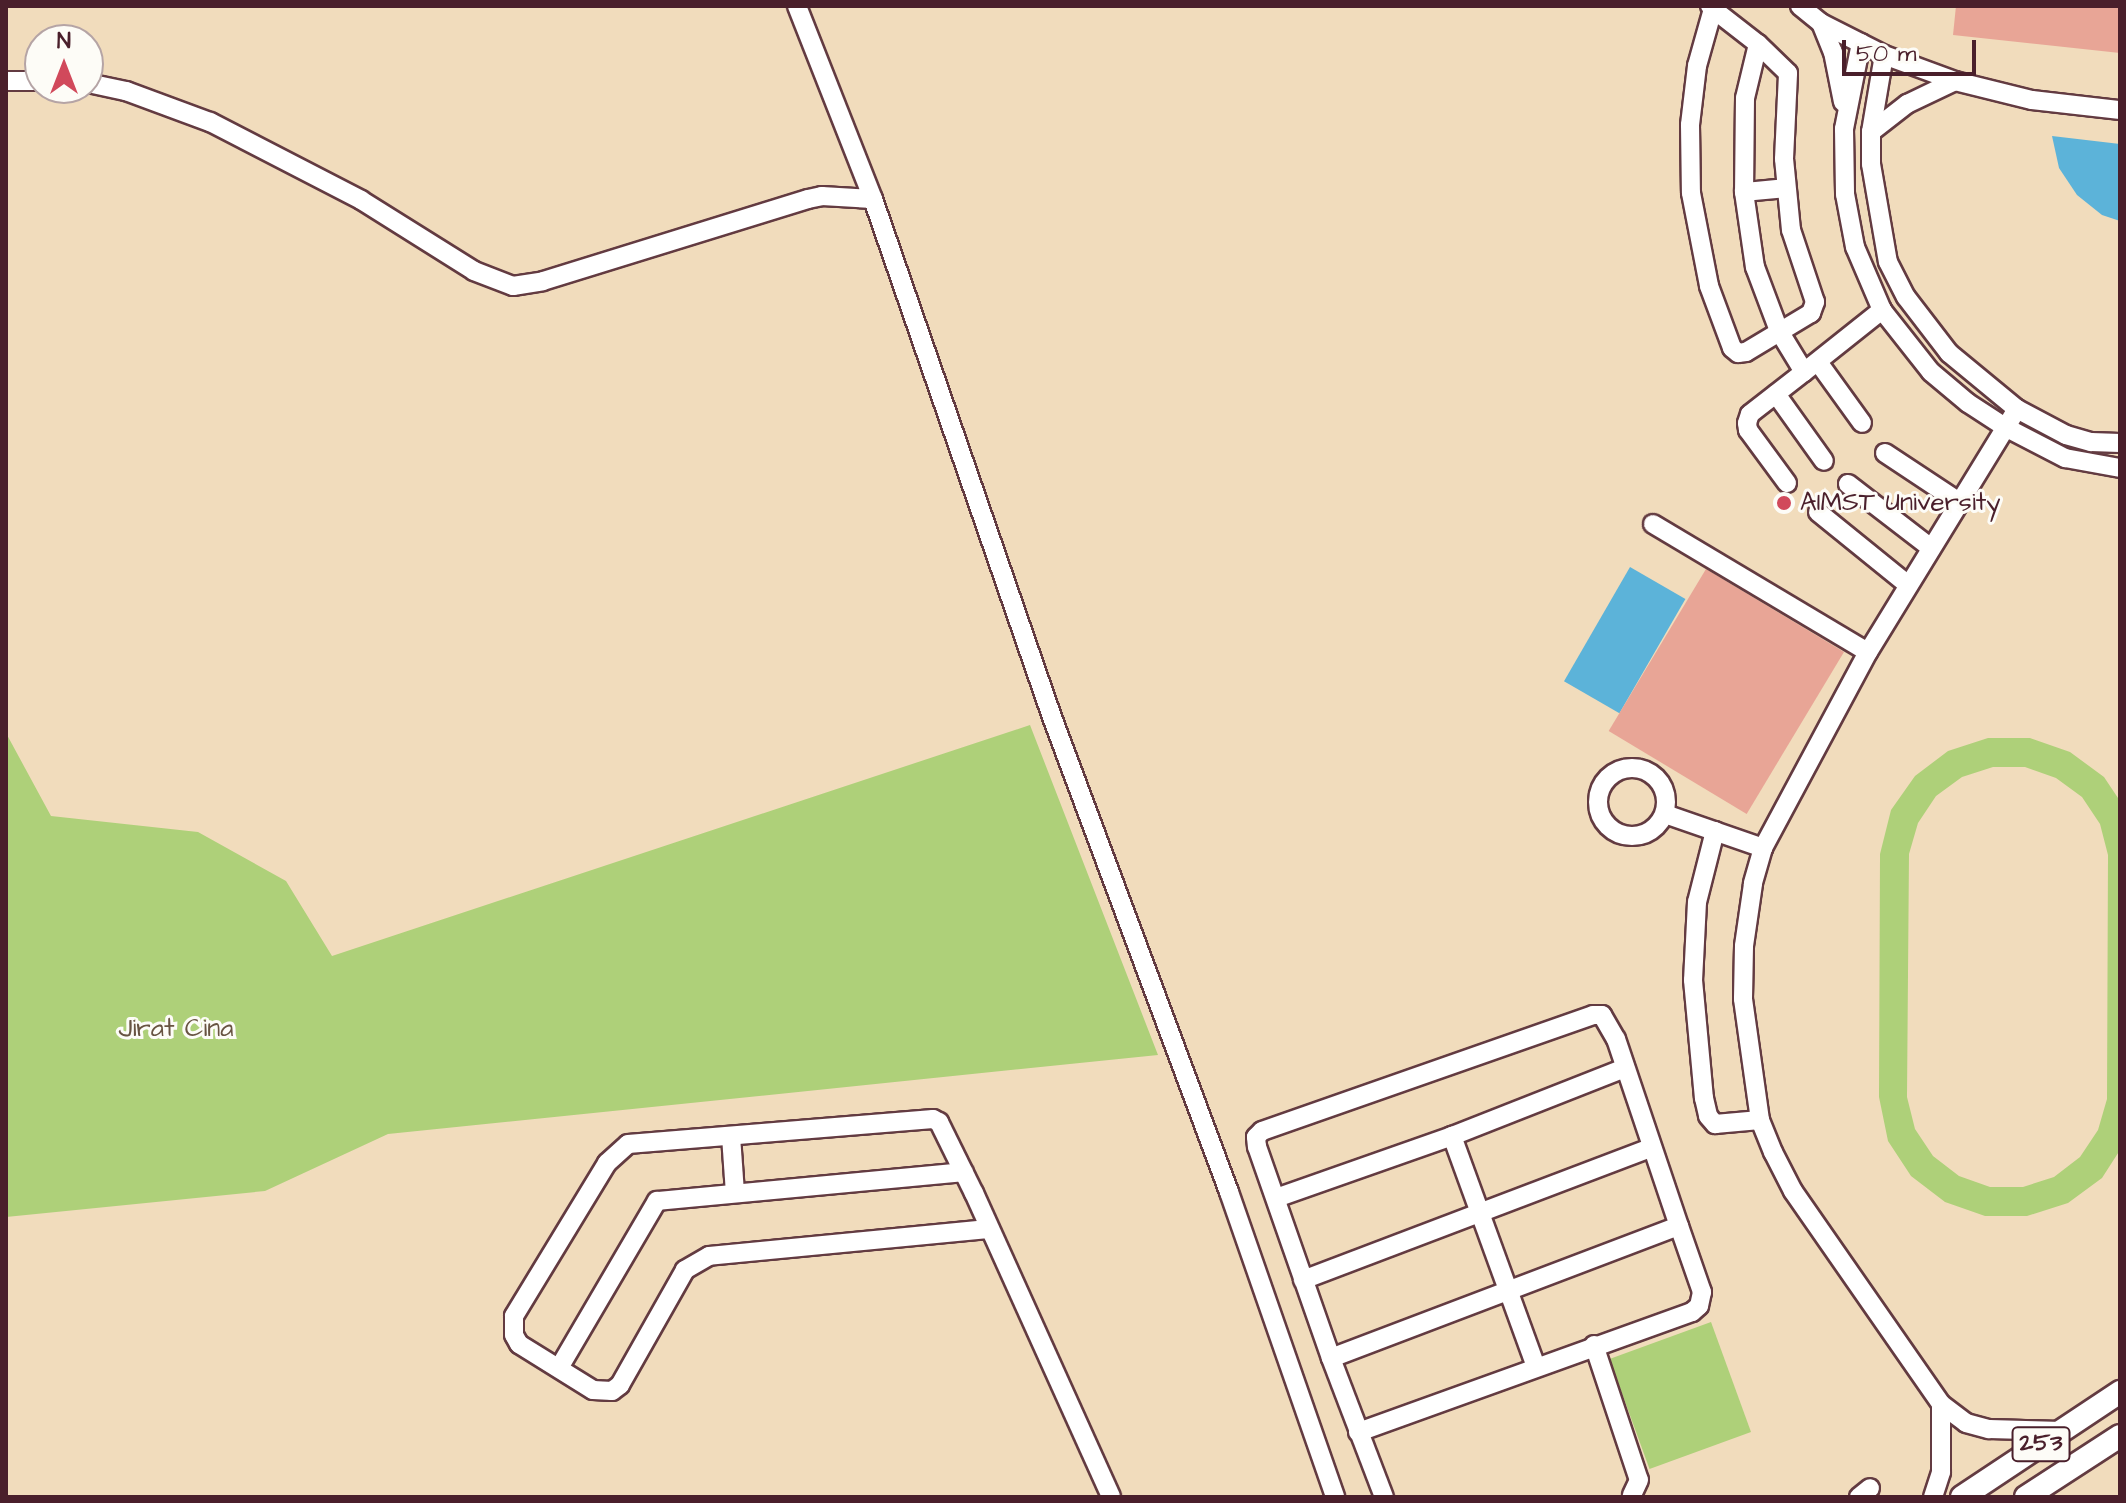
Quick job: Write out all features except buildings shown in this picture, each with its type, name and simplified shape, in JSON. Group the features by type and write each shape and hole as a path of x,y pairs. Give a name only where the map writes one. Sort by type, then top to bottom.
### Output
{"main road":[{"name":"253","path":"1962,1497 2120,1392"},
{"name":"253","path":"2026,1497 2120,1436"}],"street":[{"path":"797,6 873,199 1052,717 1229,1192 1335,1497"},
{"path":"1800,6 1821,23 1884,55 1955,81 2032,100 2120,110"},
{"path":"1712,8 1758,44 1788,73 1784,159 1786,188 1791,230 1815,302 1811,313 1746,352 1732,348 1709,286 1691,193 1690,125 1697,66 1712,8"},
{"path":"1821,23 1843,89 1848,217 1866,280 1882,310 1931,372 2005,427 2065,458 2120,468"},
{"path":"1844,129 1861,43"},
{"path":"1758,44 1745,98 1744,192 1755,267 1779,331 1862,423"},
{"path":"1884,55 1871,132 1877,205 1888,262 1906,297 1949,353 2017,409 2066,435 2091,442 2120,443"},
{"path":"1871,132 1907,104 1955,81"},
{"path":"104,86 126,91 210,122 361,200 474,271 513,286 543,281 808,199 873,199"},
{"path":"1744,192 1786,188"},
{"path":"1787,483 1748,430 1750,414 1882,310"},
{"path":"1776,394 1824,461"},
{"path":"2017,409 1868,652 1763,848 1753,884 1744,946 1743,999 1760,1120 1793,1191 1941,1404 1966,1423 1989,1429 2062,1431"},
{"path":"1885,453 1959,502"},
{"path":"1848,484 1931,548"},
{"path":"1818,512 1908,585"},
{"path":"1653,524 1868,652"},
{"path":"1665,814 1763,848"},
{"path":"1715,831 1697,902 1693,980 1704,1098 1708,1116 1715,1124 1760,1120"},
{"path":"1358,1432 1692,1312 1699,1306 1702,1292 1668,1188 1604,1016 1593,1015 1262,1131 1256,1137 1303,1280 1358,1432 1384,1497"},
{"path":"1276,1198 1452,1136 1625,1068"},
{"path":"988,1229 709,1256 685,1270 620,1385 612,1391 593,1390 519,1344 514,1335 514,1316 607,1163 628,1144 933,1119 939,1122 964,1172 1111,1497"},
{"path":"731,1136 735,1193"},
{"path":"1452,1136 1536,1367"},
{"path":"1303,1280 1651,1148"},
{"path":"559,1368 657,1201 964,1172"},
{"path":"1331,1358 1679,1226"},
{"path":"1594,1345 1639,1480 1629,1496"},
{"path":"1933,1497 1941,1472 1941,1404"}],"green space":[{"name":"Jirat Cina","path":"1030,725 1158,1055 388,1134 265,1191 6,1217 6,733 51,816 198,832 286,881 332,956"},
{"path":"1988,738 2030,738 2070,752 2104,777 2120,801 2120,1150 2102,1178 2068,1203 2027,1216 1985,1216 1945,1202 1911,1176 1888,1141 1879,1097 1880,854 1891,810 1915,776 1948,751","holes":["1993,767 2025,767 2056,778 2082,797 2100,824 2108,855 2107,1099 2098,1130 2080,1157 2054,1177 2023,1187 1990,1187 1959,1176 1933,1156 1915,1129 1907,1097 1909,854 1918,823 1936,796 1962,777"]},
{"path":"1711,1322 1751,1432 1650,1469 1610,1359"}],"water":[{"path":"2052,136 2120,144 2120,221 2102,215 2077,195 2059,168"},
{"path":"1630,567 1685,599 1619,713 1564,681"}],"place":[{"name":"AIMST University","path":"1784,503"}]}
